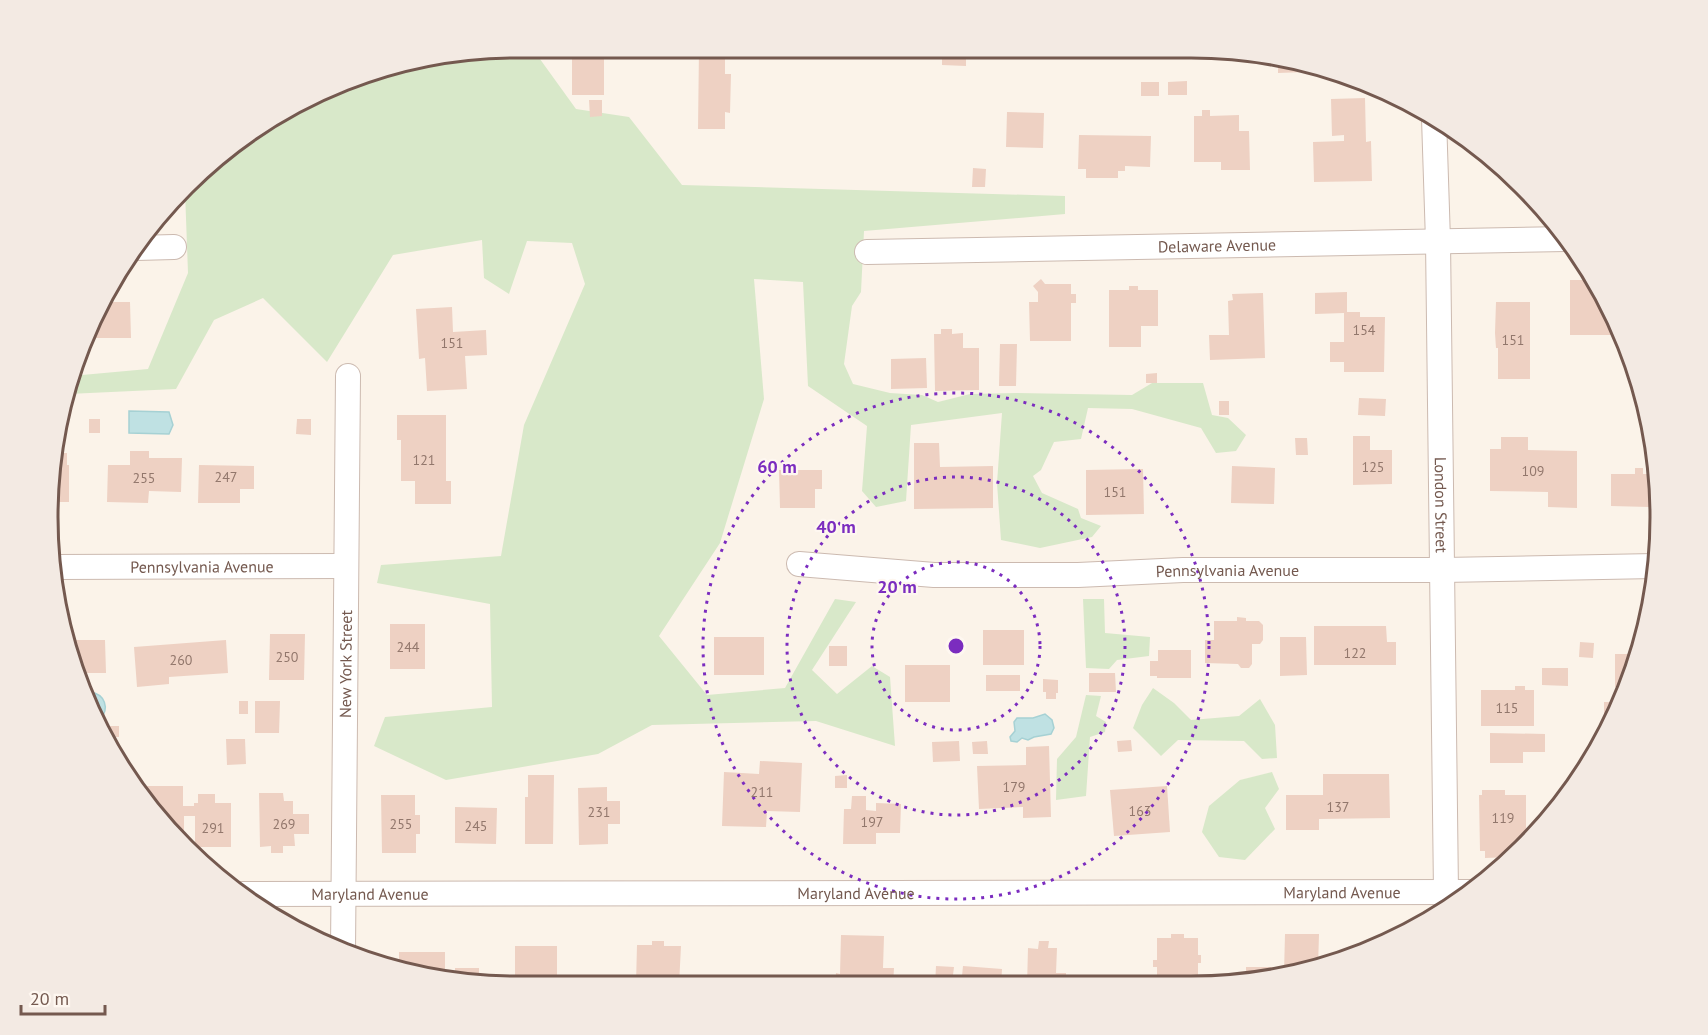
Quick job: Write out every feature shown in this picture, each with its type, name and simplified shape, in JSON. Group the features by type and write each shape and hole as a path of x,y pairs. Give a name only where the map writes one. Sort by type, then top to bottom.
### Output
{"street":[{"name":"London Street","path":"1434,129 1443,570 1458,891"},
{"name":"Delaware Avenue","path":"867,252 1556,239"},
{"path":"146,248 174,247"},
{"name":"New York Street","path":"343,942 348,376"},
{"name":"Pennsylvania Avenue","path":"799,564 934,575 1647,566"},
{"name":"Pennsylvania Avenue","path":"61,567 346,566"},
{"name":"Maryland Avenue","path":"255,894 1456,892"}],"green space":[{"path":"539,58 576,109 629,117 682,185 1065,196 1065,214 864,231 861,292 852,306 844,364 853,384 890,393 922,395 938,402 970,394 1132,395 1152,383 1203,383 1212,415 1228,418 1246,435 1236,451 1216,453 1201,428 1132,409 1088,408 1081,439 1054,442 1041,470 1033,476 1042,493 1078,509 1081,518 1101,526 1092,537 1040,548 1001,540 997,483 1002,413 911,425 906,501 876,507 862,491 867,426 808,386 803,282 754,279 764,399 720,543 659,636 707,695 785,688 835,599 856,602 812,670 837,694 872,666 890,677 895,746 816,721 652,725 598,754 446,780 374,746 385,717 492,707 490,604 377,583 381,565 501,556 524,425 585,284 572,243 527,241 509,294 484,278 482,240 393,255 327,362 263,298 214,320 176,389 76,394 81,375 148,369 188,273 185,201 238,153 288,120 342,93 399,74 458,62"},
{"path":"1083,599 1104,599 1105,633 1150,637 1149,656 1117,660 1109,669 1086,668"},
{"path":"1153,688 1174,703 1191,720 1239,716 1260,699 1275,725 1277,758 1262,759 1244,741 1178,740 1161,756 1133,728 1142,705"},
{"path":"1086,695 1101,696 1096,716 1106,722 1105,732 1090,737 1086,796 1056,800 1057,759 1076,737"},
{"path":"1272,772 1279,789 1265,808 1275,829 1245,860 1219,857 1202,832 1209,806 1240,780"}],"water":[{"path":"129,411 169,412 173,425 169,434 129,433"},
{"path":"93,693 104,702 103,715"},
{"path":"1045,714 1052,720 1054,728 1051,734 1028,740 1022,738 1017,742 1011,741 1010,737 1015,731 1014,722 1017,718 1033,718"}],"building":[{"path":"572,58 604,58 604,95 572,95"},
{"path":"699,58 725,58 725,74 731,74 730,113 725,112 725,129 698,129"},
{"path":"942,58 966,58 966,66 942,65"},
{"path":"1278,67 1301,72 1278,73"},
{"path":"1187,81 1187,95 1168,95 1168,82"},
{"path":"1141,82 1159,82 1159,96 1141,96"},
{"path":"1365,98 1366,142 1371,141 1372,181 1314,182 1313,142 1344,141 1344,135 1332,136 1331,99"},
{"path":"589,100 602,100 602,116 590,117"},
{"path":"1202,110 1210,110 1210,116 1239,115 1239,131 1249,131 1250,170 1221,170 1221,162 1194,162 1194,116 1202,116"},
{"path":"1007,112 1044,113 1043,148 1006,147"},
{"path":"1079,135 1151,136 1150,167 1125,166 1125,171 1118,171 1118,178 1086,178 1086,169 1078,169"},
{"path":"973,168 986,169 985,187 972,187"},
{"path":"1041,279 1045,284 1071,284 1071,294 1076,294 1076,303 1071,303 1071,341 1030,341 1029,302 1038,302 1038,292 1033,286"},
{"path":"1570,280 1583,280 1612,335 1570,335"},
{"path":"1129,286 1138,286 1138,290 1158,290 1158,326 1141,326 1141,347 1109,347 1109,290 1129,290"},
{"path":"1347,292 1347,312 1360,312 1360,317 1385,317 1384,372 1344,372 1344,362 1330,362 1330,342 1344,342 1344,313 1315,314 1315,293"},
{"path":"1263,293 1265,358 1210,360 1209,335 1229,335 1228,301 1233,300 1232,294"},
{"path":"112,302 130,302 131,338 95,338"},
{"path":"1496,302 1530,302 1530,379 1498,379 1498,348 1496,348 1495,333"},
{"path":"452,307 453,332 486,330 487,355 465,356 467,389 427,391 425,358 419,359 416,309"},
{"path":"941,329 952,329 952,334 963,333 963,348 979,348 979,390 935,391 934,334 941,334"},
{"path":"1000,344 1017,344 1016,386 999,386"},
{"path":"926,358 927,388 891,389 891,359"},
{"path":"1157,373 1157,383 1146,383 1146,374"},
{"path":"1359,398 1386,399 1385,416 1358,415"},
{"path":"1219,401 1229,401 1229,415 1219,415"},
{"path":"397,415 446,415 446,481 451,481 451,504 415,504 415,481 401,481 401,440 397,440"},
{"path":"89,419 100,419 100,433 89,433"},
{"path":"297,419 311,419 311,435 296,434"},
{"path":"1353,436 1370,436 1370,450 1392,450 1392,484 1353,485"},
{"path":"1501,437 1528,437 1528,450 1577,451 1577,508 1548,507 1548,492 1490,491 1490,449 1501,449"},
{"path":"1295,438 1307,438 1308,455 1296,455"},
{"path":"914,443 939,443 940,467 993,466 993,508 914,509"},
{"path":"130,451 149,451 149,458 182,458 181,492 149,491 148,503 107,502 108,465 130,465"},
{"path":"63,453 67,453 67,465 69,465 69,502 59,502"},
{"path":"199,465 254,466 254,489 240,489 240,503 198,503"},
{"path":"1232,466 1275,468 1274,504 1231,503"},
{"path":"1635,468 1643,468 1643,474 1648,474 1649,507 1611,506 1611,474 1635,474"},
{"path":"1143,469 1144,514 1086,515 1086,470"},
{"path":"779,470 822,470 822,489 815,489 815,508 780,508"},
{"path":"1237,617 1246,618 1246,621 1259,621 1263,625 1263,640 1260,644 1252,644 1252,664 1249,668 1241,668 1238,664 1205,663 1205,640 1214,640 1214,621 1237,621"},
{"path":"390,624 425,624 425,669 390,669"},
{"path":"1314,626 1386,626 1387,642 1396,642 1396,665 1314,665"},
{"path":"983,630 1024,630 1024,665 983,665"},
{"path":"270,634 305,634 304,680 269,680"},
{"path":"714,637 764,637 764,675 714,675"},
{"path":"1280,637 1306,637 1307,675 1280,676"},
{"path":"75,640 105,640 106,673 86,673"},
{"path":"226,640 228,673 169,677 169,684 137,687 134,647"},
{"path":"1580,642 1594,643 1593,658 1579,657"},
{"path":"829,646 847,646 847,666 829,666"},
{"path":"1158,650 1191,650 1191,678 1150,676 1150,661 1158,661"},
{"path":"1615,654 1628,654 1617,687 1615,687"},
{"path":"905,665 950,665 950,702 905,702"},
{"path":"1542,668 1568,668 1568,686 1542,685"},
{"path":"1089,673 1115,673 1116,692 1089,692"},
{"path":"986,675 1020,675 1020,691 986,691"},
{"path":"1043,679 1058,680 1056,699 1046,699 1046,692 1043,692"},
{"path":"1515,686 1525,686 1525,690 1534,690 1534,726 1481,726 1481,690 1515,690"},
{"path":"239,701 248,701 248,714 239,714"},
{"path":"255,701 280,701 279,733 255,733"},
{"path":"1604,702 1611,702 1604,717"},
{"path":"109,726 119,726 119,737 115,737"},
{"path":"1490,733 1545,734 1545,752 1523,752 1523,763 1490,763"},
{"path":"226,739 245,739 246,764 227,765"},
{"path":"1131,740 1132,751 1118,752 1117,741"},
{"path":"959,741 960,761 933,762 932,742"},
{"path":"987,741 988,754 973,754 972,742"},
{"path":"1049,746 1051,817 1023,818 1023,807 979,809 977,766 1026,765 1026,747"},
{"path":"760,761 802,763 800,812 767,811 766,827 722,826 724,772 759,774"},
{"path":"1323,774 1389,774 1390,818 1319,819 1319,830 1286,830 1286,795 1323,795"},
{"path":"528,775 554,775 553,844 525,844 525,797 528,797"},
{"path":"847,775 847,788 835,788 835,776"},
{"path":"145,786 183,786 183,806 194,806 194,803 198,803 198,794 215,794 215,803 231,803 231,847 198,847 195,844 195,816 184,816 184,833"},
{"path":"1167,786 1170,832 1114,836 1110,790"},
{"path":"607,787 607,801 620,801 620,824 608,824 608,844 579,845 578,788"},
{"path":"1482,790 1505,790 1505,795 1526,795 1526,830 1499,857 1485,858 1485,851 1480,851 1479,795 1482,795"},
{"path":"259,793 283,793 284,801 293,801 293,814 309,814 309,834 294,834 295,846 283,846 283,853 271,853 271,846 260,847"},
{"path":"381,795 415,795 415,815 420,815 420,834 416,834 416,853 382,853"},
{"path":"852,796 866,796 866,810 876,811 876,803 901,804 900,833 876,833 876,844 843,844 844,809 851,809"},
{"path":"455,807 497,808 496,844 455,843"},
{"path":"1171,934 1184,934 1184,938 1198,938 1198,955 1201,955 1201,963 1198,963 1198,976 1157,976 1157,967 1153,967 1153,960 1157,960 1157,938 1171,938"},
{"path":"1285,934 1319,934 1318,958 1284,967"},
{"path":"841,935 884,936 883,968 894,968 894,976 836,976 836,973 840,974"},
{"path":"652,941 664,941 664,946 681,946 679,976 636,976 637,945 652,945"},
{"path":"1039,941 1049,941 1048,948 1057,948 1056,973 1066,973 1066,976 1027,976 1028,948 1038,949"},
{"path":"515,946 557,946 557,976 515,976"},
{"path":"399,952 445,952 445,971 428,968 399,961"},
{"path":"936,966 954,967 953,975 962,976 936,976"},
{"path":"963,966 1002,969 1002,976 962,976"},
{"path":"1246,967 1274,967 1274,969 1246,973"},
{"path":"455,968 479,968 479,975 455,972"}]}
